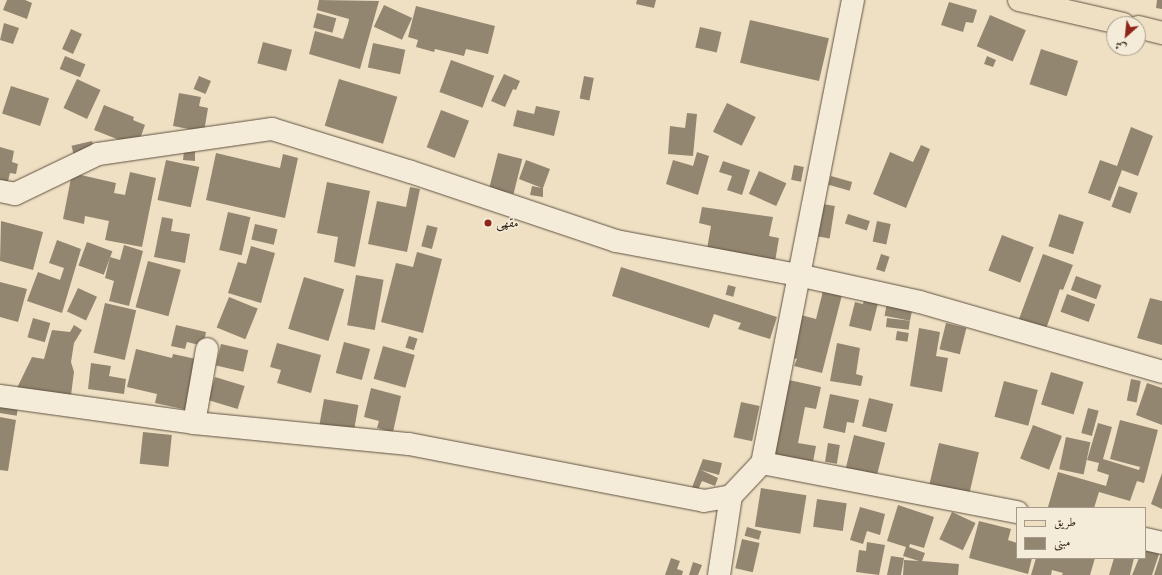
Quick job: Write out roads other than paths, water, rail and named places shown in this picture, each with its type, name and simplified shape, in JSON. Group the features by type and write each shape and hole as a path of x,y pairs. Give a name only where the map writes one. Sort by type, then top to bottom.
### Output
{"main road":[{"path":"1019,0 1106,20"},
{"path":"1146,29 1162,33"}],"street":[{"path":"719,575 731,496 762,462 853,0"},
{"path":"0,191 16,194 98,154 272,129 411,172 616,241 798,274 920,302 1162,372"},
{"path":"194,423 207,349"},
{"path":"0,396 194,423 409,444 704,501 731,496"},
{"path":"762,462 1016,512"},
{"path":"1146,539 1162,543"}],"place":[{"name":"مقهى","path":"488,223"}]}
